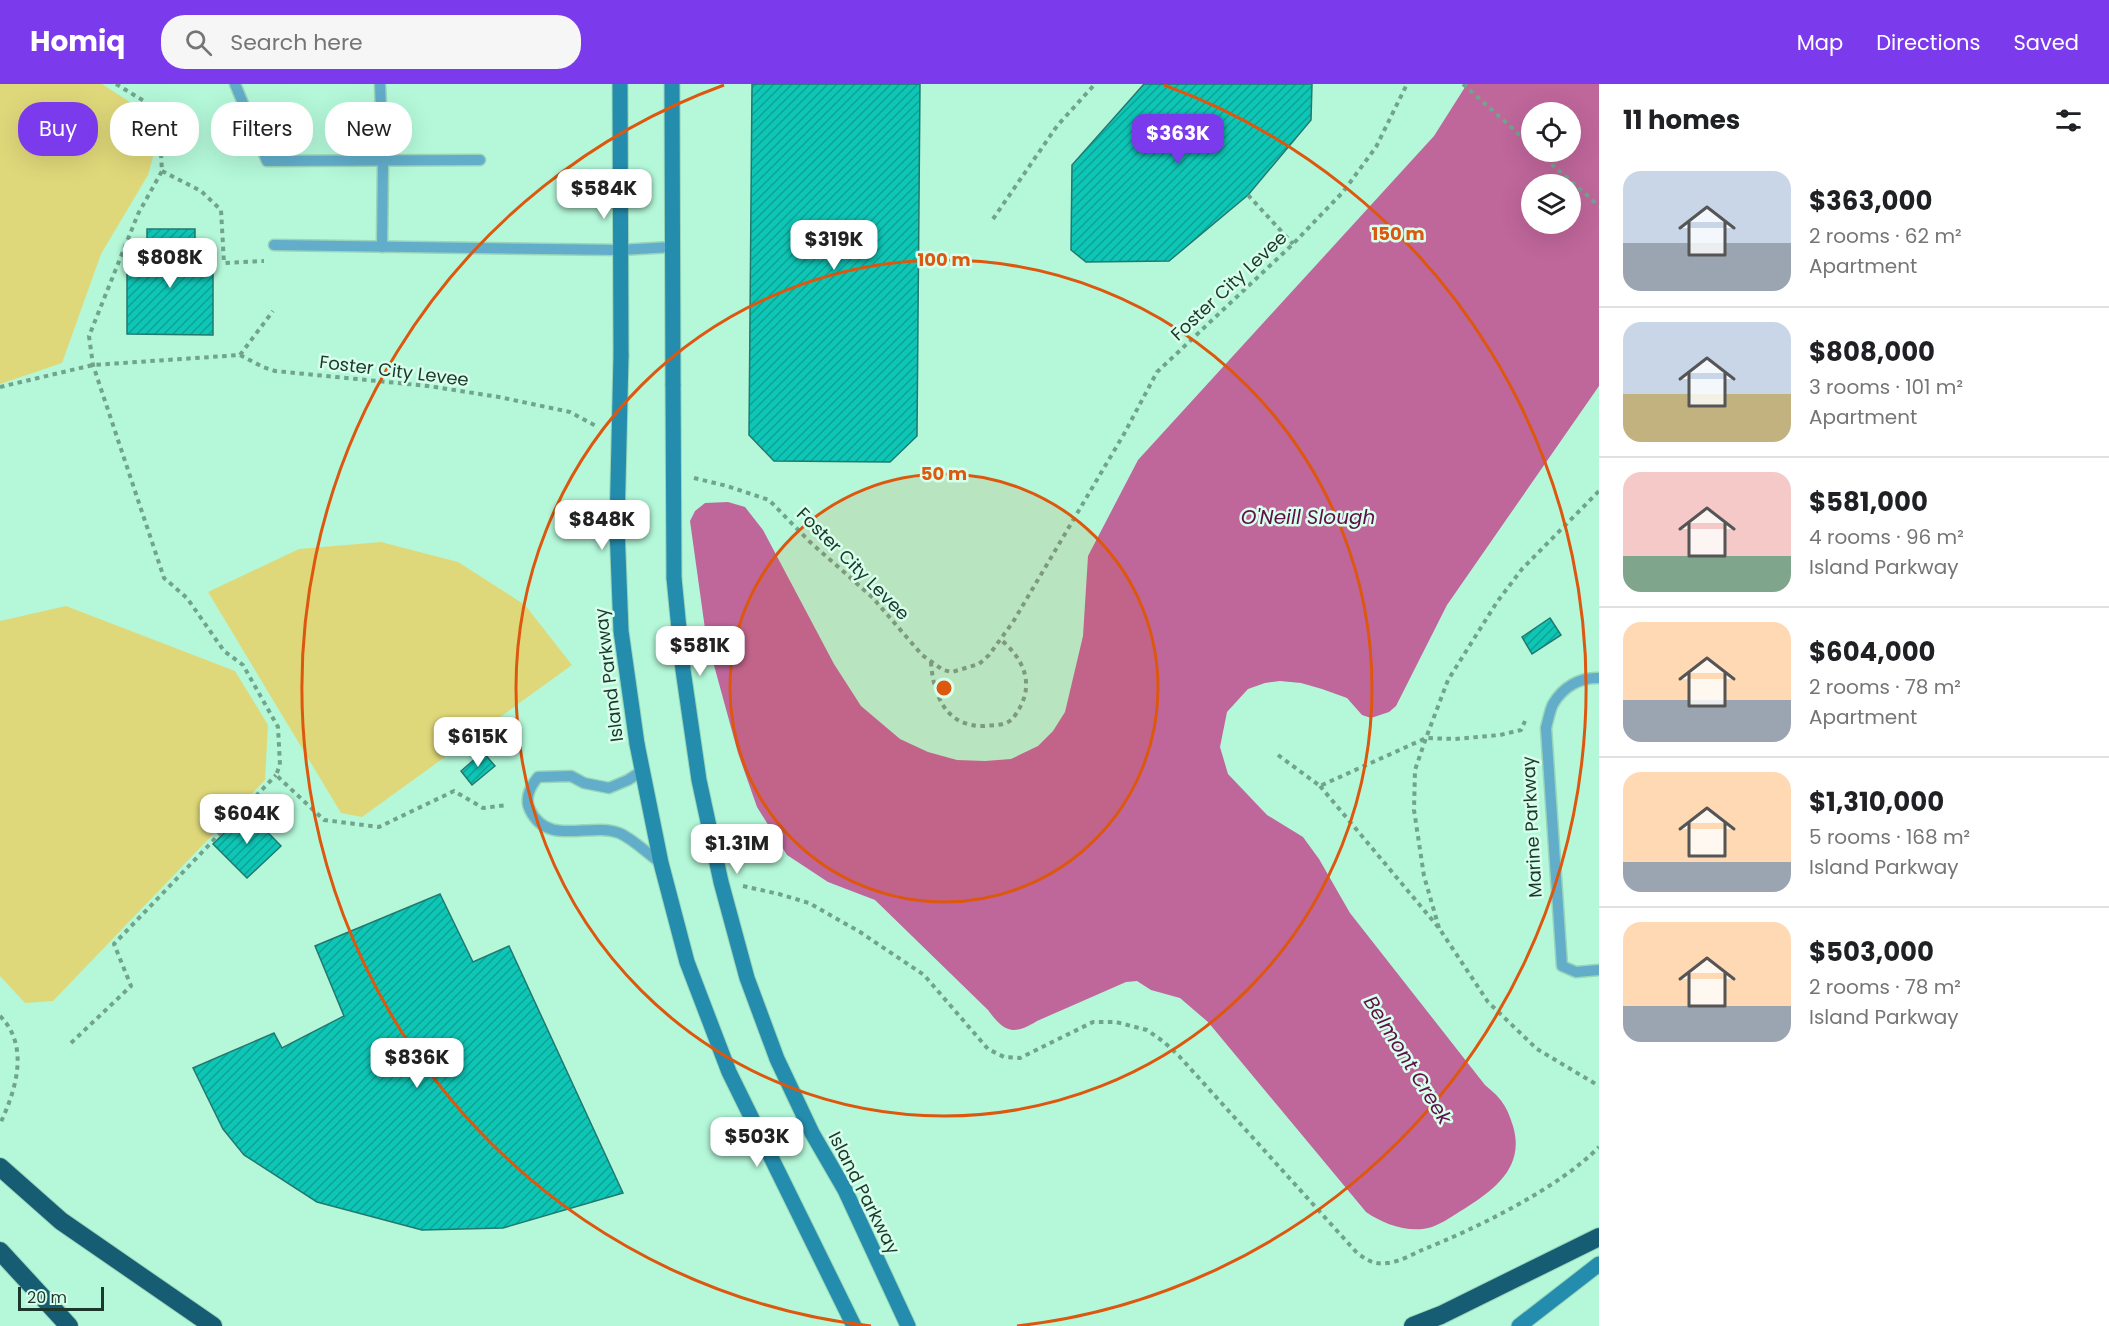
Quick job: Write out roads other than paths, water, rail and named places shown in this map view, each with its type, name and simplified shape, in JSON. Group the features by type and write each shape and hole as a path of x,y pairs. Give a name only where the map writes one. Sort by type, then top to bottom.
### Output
{"highway":[{"path":"0,1167 61,1221 213,1326"},
{"path":"1413,1326 1441,1315 1599,1237"},
{"path":"0,1251 69,1326"}],"street":[{"name":"Island Parkway","path":"620,84 621,356 617,527 621,631 642,771 661,863 687,962 699,994 729,1072 854,1326"},
{"name":"Island Parkway","path":"672,84 673,566 682,670 699,780 721,882 747,978 777,1059 812,1133 845,1190 908,1326"},
{"path":"1519,1326 1599,1264"}],"lane":[{"path":"235,84 267,161 480,160"},
{"path":"380,84 383,161 382,247"},
{"path":"274,245 620,250 672,247"},
{"name":"Marine Parkway","path":"1599,678 1582,680 1570,685 1553,704 1546,728 1562,966 1576,972 1599,970"},
{"path":"642,771 609,788 585,783 571,776 538,777 530,788 527,804 535,821 553,831 608,831 620,834 661,863"}],"water":[{"name":"O'Neill Slough","path":"1467,84 1599,84 1599,386 1447,605 1396,706 1389,712 1371,718 1362,715 1347,698 1322,689 1301,683 1280,681 1265,683 1248,689 1227,712 1220,747 1228,774 1267,815 1303,837 1319,859 1350,913 1485,1085 1506,1108 1516,1140 1515,1153 1505,1175 1476,1201 1432,1227 1415,1229 1397,1227 1366,1212 1208,1022 1180,998 1151,990 1137,981 1126,982 1021,1029 1004,1027 875,900 828,882 787,855 757,807 738,753 706,636 690,521 695,511 705,503 728,502 745,507 763,530 834,664 861,706 900,739 928,752 957,760 1011,759 1038,746 1053,731 1065,712 1083,636 1088,556 1138,460 1434,136"}],"water label":[{"name":"Belmont Creek","path":"1408,1060"}]}
